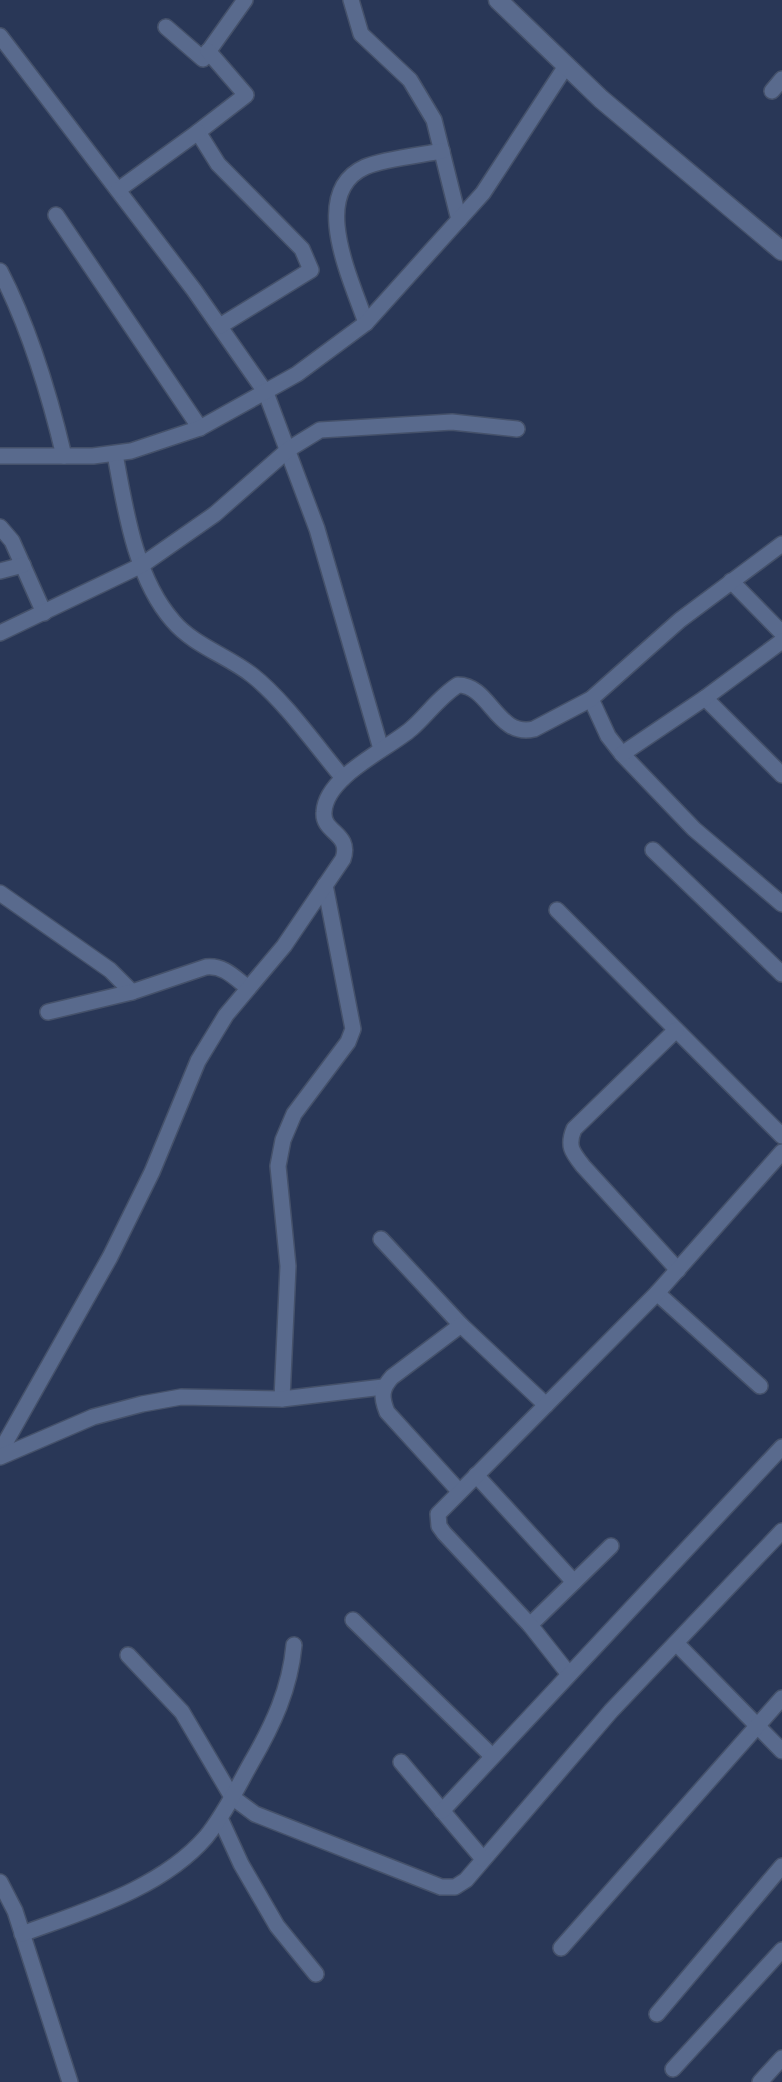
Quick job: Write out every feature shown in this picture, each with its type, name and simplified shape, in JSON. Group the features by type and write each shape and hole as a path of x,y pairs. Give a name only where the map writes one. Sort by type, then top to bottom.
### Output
{"street":[{"path":"351,0 361,34 410,80 435,120 459,220"},
{"path":"498,0 601,99 782,250"},
{"path":"166,27 203,59 243,1"},
{"path":"0,36 220,326 266,393 289,449 338,598 381,749"},
{"path":"118,190 246,95 208,51"},
{"path":"0,456 64,456 115,453 142,448 200,428 297,374 366,322 483,194 566,66"},
{"path":"771,91 782,79"},
{"path":"198,132 218,164 302,249 311,270 220,326"},
{"path":"366,322 338,241 335,208 346,182 364,167 442,151"},
{"path":"56,215 200,428"},
{"path":"0,271 32,345 64,456"},
{"path":"0,633 142,564 215,514 289,449 320,430 452,422 517,429"},
{"path":"115,453 131,536 155,593 172,621 190,637 254,676 343,778"},
{"path":"0,527 12,541 44,613"},
{"path":"0,1452 110,1257 152,1172 198,1061 226,1015 284,946 326,885 346,850 344,842 325,821 323,814 325,805 343,778 381,749 410,731 458,685 466,685 474,691 502,721 525,731 534,729 591,699 680,620 782,544"},
{"path":"0,571 23,565"},
{"path":"731,581 782,633"},
{"path":"622,754 705,698 782,641"},
{"path":"705,698 782,775"},
{"path":"591,699 608,736 622,754 694,829 782,904"},
{"path":"653,850 782,974"},
{"path":"282,1399 288,1266 278,1166 283,1140 294,1114 348,1042 353,1029 326,885"},
{"path":"0,893 110,970 132,992"},
{"path":"557,910 782,1136"},
{"path":"48,1012 132,992 206,967 217,966 248,988"},
{"path":"676,1030 573,1129 569,1139 570,1150 583,1166 678,1270"},
{"path":"568,1673 530,1624 439,1526 438,1514 657,1293 782,1152"},
{"path":"381,1239 460,1325 546,1405"},
{"path":"657,1293 760,1386"},
{"path":"0,1457 93,1417 142,1404 181,1397 282,1399 383,1386 460,1325"},
{"path":"383,1386 382,1400 387,1412 459,1491"},
{"path":"442,1811 568,1673 782,1447"},
{"path":"476,1475 574,1582"},
{"path":"128,1655 182,1712 232,1797 255,1814 441,1887 455,1887 466,1880 611,1711 782,1531"},
{"path":"530,1624 611,1546"},
{"path":"353,1620 492,1756"},
{"path":"677,1644 782,1751"},
{"path":"22,1934 85,1910 150,1881 175,1865 204,1838 220,1818 276,1718 292,1669 294,1645"},
{"path":"561,1948 782,1698"},
{"path":"401,1762 483,1859"},
{"path":"220,1818 241,1864 277,1926 316,1974"},
{"path":"657,2014 782,1866"},
{"path":"0,1882 7,1892 22,1934 70,2082"},
{"path":"673,2069 782,1950"},
{"path":"760,2082 782,2058"}]}
